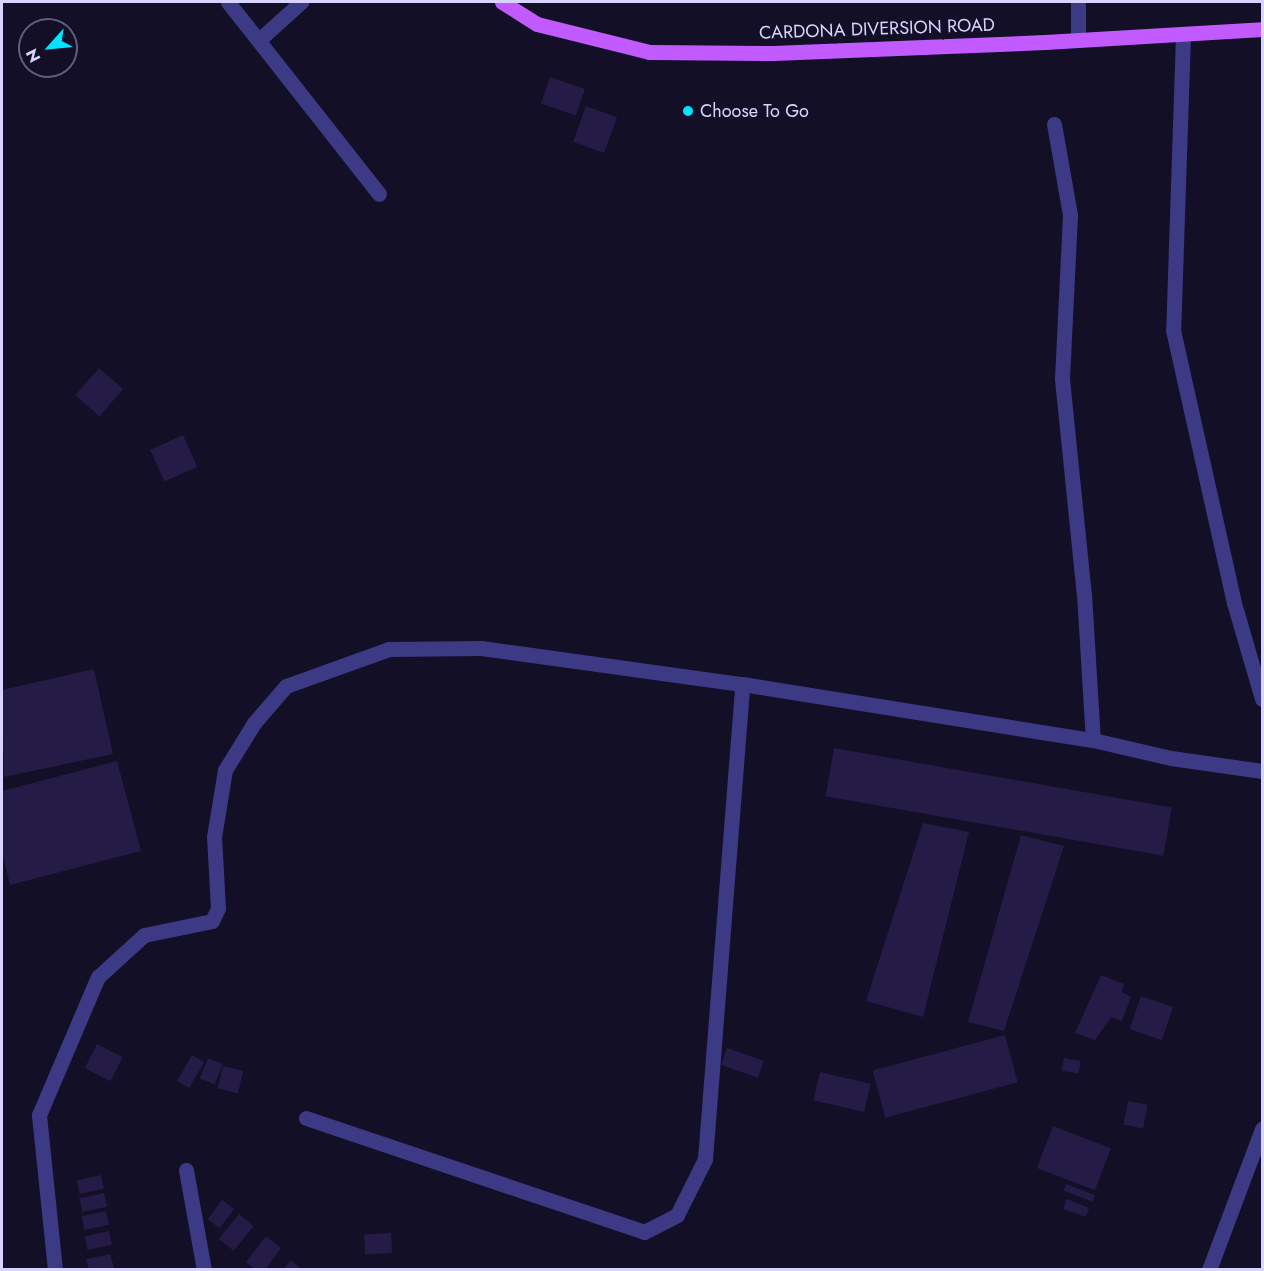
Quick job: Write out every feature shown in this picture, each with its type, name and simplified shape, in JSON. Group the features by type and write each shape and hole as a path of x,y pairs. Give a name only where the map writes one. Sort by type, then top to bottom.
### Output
{"main road":[{"name":"CARDONA DIVERSION ROAD","path":"502,2 537,24 649,52 773,53 1183,35 1263,28"}],"street":[{"path":"228,2 379,194"},
{"path":"259,39 301,2"},
{"path":"1078,2 1078,40"},
{"path":"1183,35 1173,330 1234,603 1263,699"},
{"path":"1054,124 1070,215 1062,379 1084,594 1093,740"},
{"path":"55,1269 39,1116 98,977 144,935 212,921 218,908 214,837 225,770 254,723 286,686 389,649 481,648 742,684 1093,740 1171,758 1263,771"},
{"path":"306,1119 644,1232 677,1215 705,1159 742,684"},
{"path":"1209,1269 1263,1129"},
{"path":"186,1170 204,1269"}],"building":[{"path":"550,77 585,89 576,116 541,103"},
{"path":"586,106 617,117 604,153 573,142"},
{"path":"99,368 123,389 100,416 75,395"},
{"path":"183,435 197,467 164,482 150,450"},
{"path":"94,669 113,754 4,777 2,690"},
{"path":"834,748 1172,808 1163,856 825,796"},
{"path":"117,761 141,851 10,885 2,852 2,791"},
{"path":"923,823 969,832 923,1017 866,1001"},
{"path":"1021,835 1064,846 1004,1031 968,1022"},
{"path":"1101,975 1124,984 1122,992 1131,997 1122,1021 1111,1017 1095,1040 1075,1033"},
{"path":"1141,996 1173,1007 1162,1040 1130,1029"},
{"path":"1005,1035 1018,1082 885,1118 873,1070"},
{"path":"97,1044 123,1057 111,1081 85,1068"},
{"path":"727,1048 764,1061 758,1078 721,1065"},
{"path":"192,1055 204,1062 189,1088 177,1081"},
{"path":"208,1058 223,1064 215,1084 200,1078"},
{"path":"1064,1058 1081,1061 1078,1074 1062,1071"},
{"path":"223,1066 243,1071 238,1093 217,1088"},
{"path":"820,1072 871,1084 864,1112 813,1100"},
{"path":"1128,1101 1148,1105 1143,1128 1123,1125"},
{"path":"1053,1126 1111,1148 1095,1190 1037,1168"},
{"path":"101,1175 104,1189 79,1194 77,1180"},
{"path":"1066,1184 1095,1195 1092,1202 1063,1191"},
{"path":"104,1193 107,1207 82,1212 80,1198"},
{"path":"1067,1199 1089,1208 1086,1217 1063,1209"},
{"path":"222,1200 234,1209 220,1228 208,1219"},
{"path":"106,1211 109,1225 84,1230 82,1216"},
{"path":"239,1214 254,1226 234,1251 219,1239"},
{"path":"109,1231 112,1245 87,1250 85,1236"},
{"path":"391,1233 392,1253 365,1254 364,1234"},
{"path":"266,1236 281,1248 265,1270 256,1270 246,1262"},
{"path":"110,1254 114,1268 89,1270 86,1259"},
{"path":"291,1260 302,1270 283,1270"}],"place":[{"name":"Choose To Go","path":"688,111"}]}
